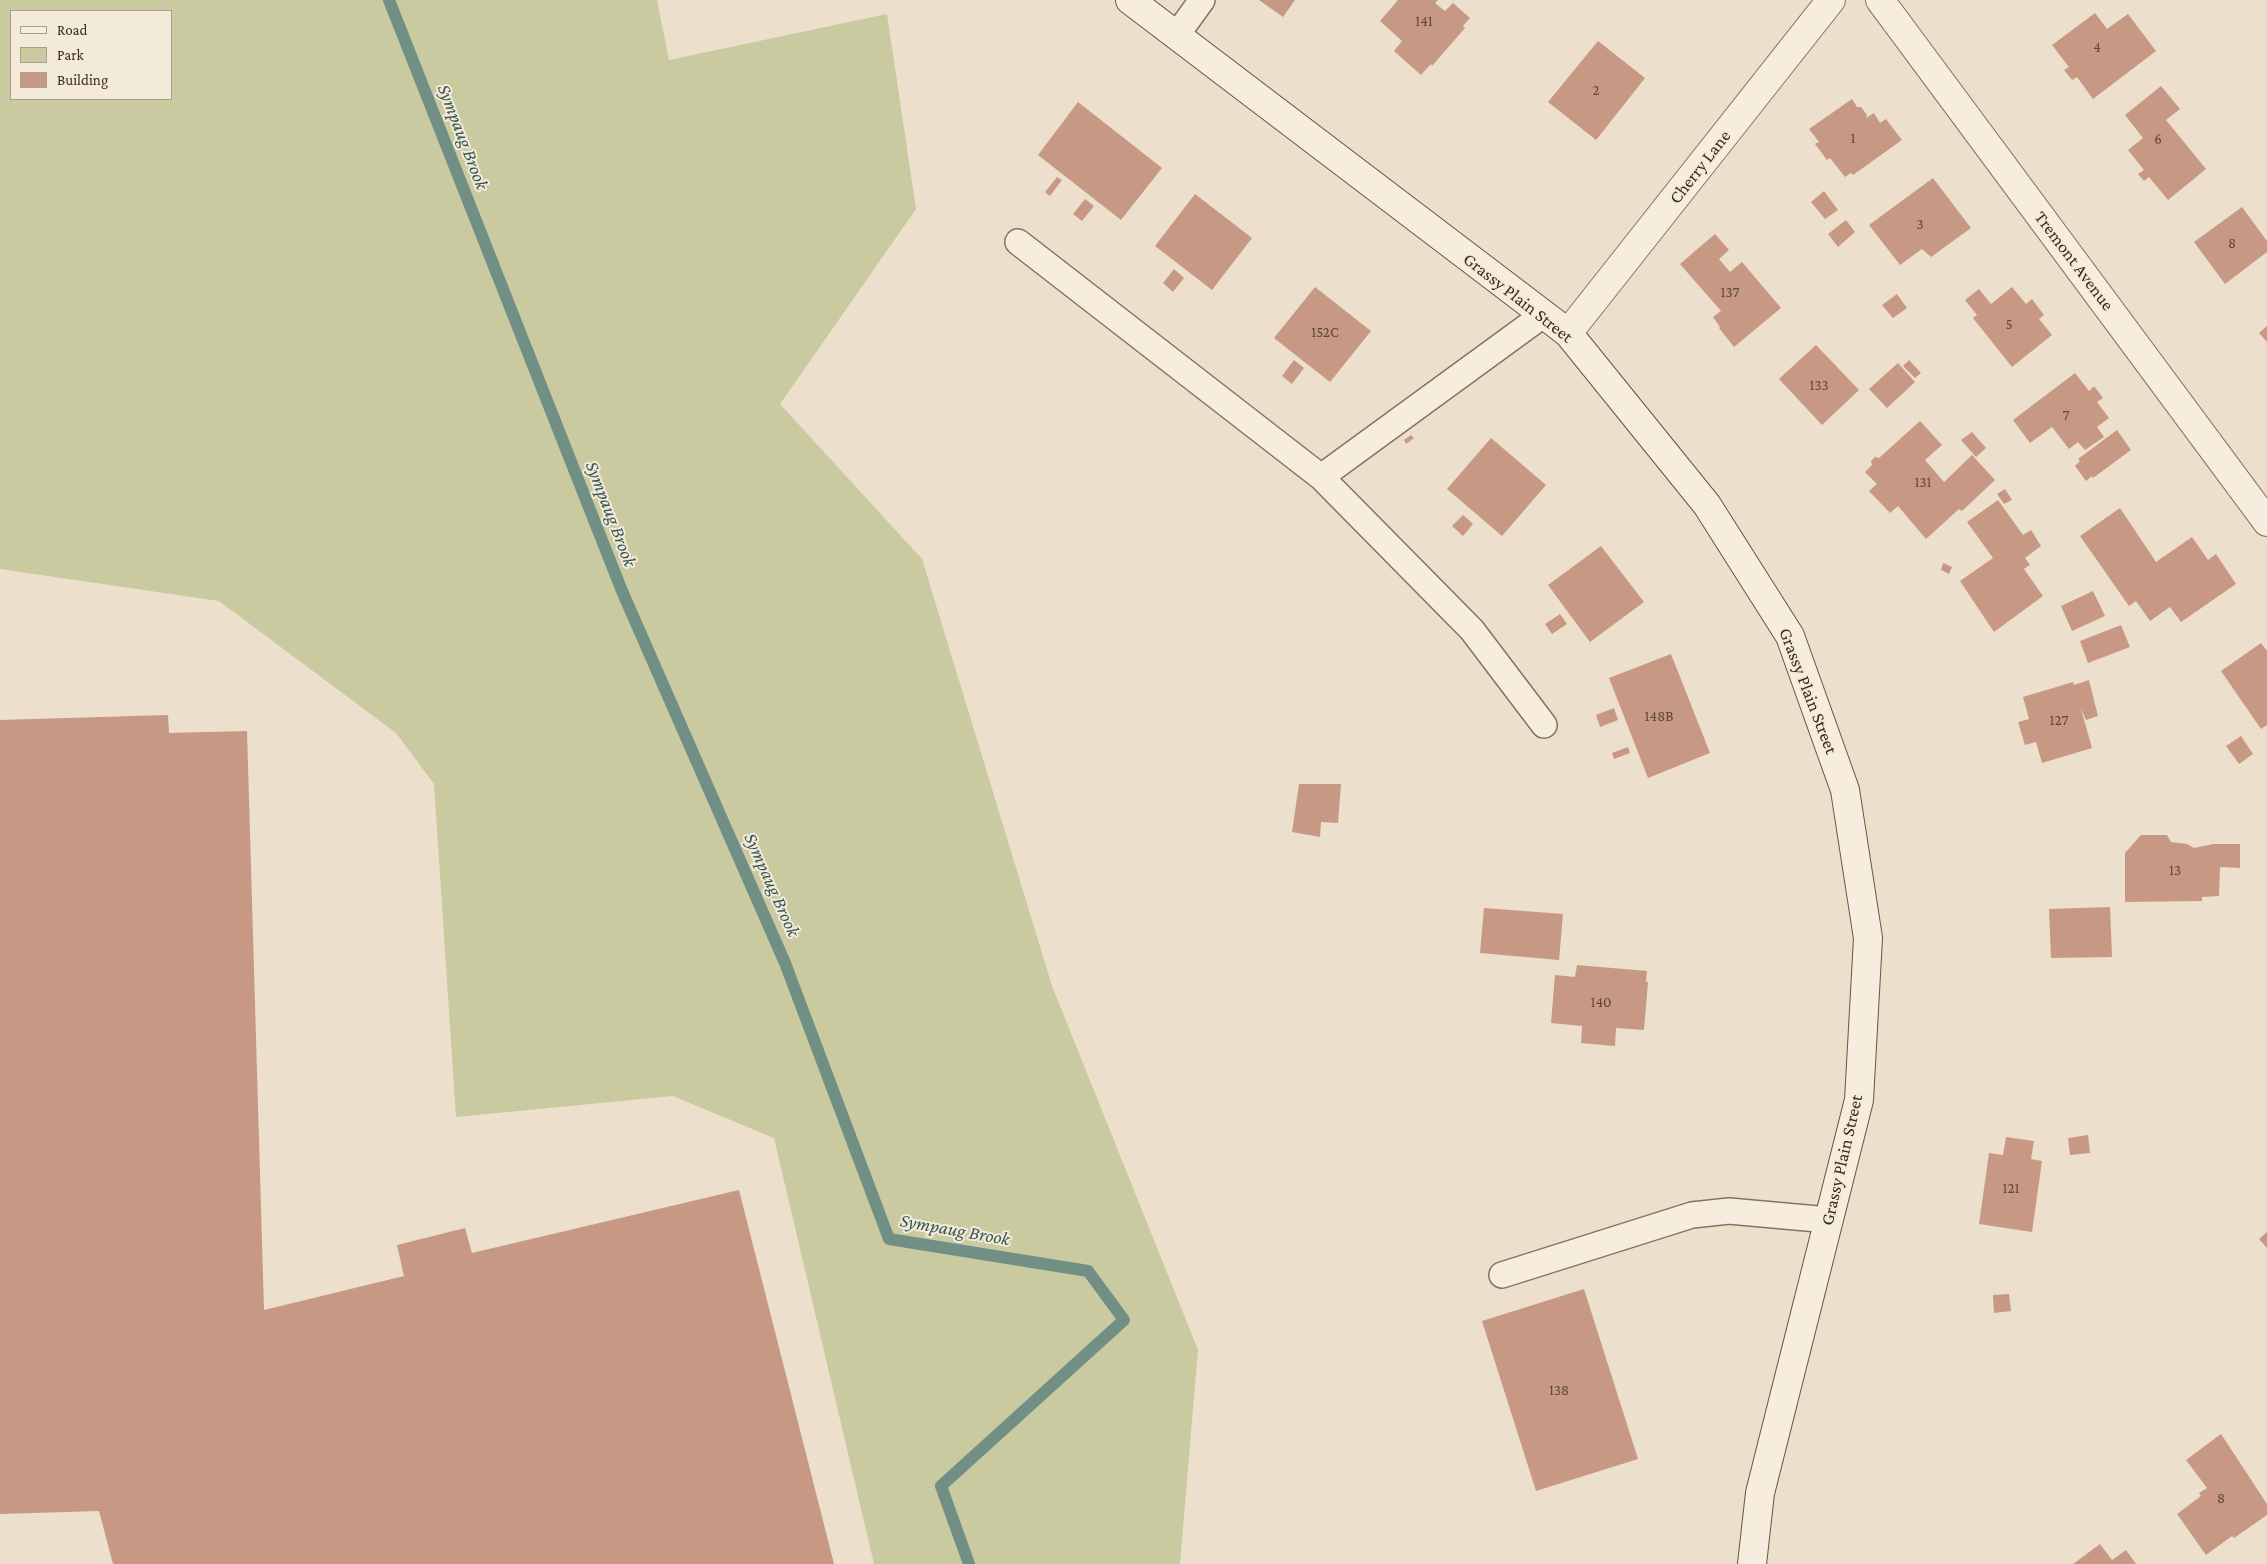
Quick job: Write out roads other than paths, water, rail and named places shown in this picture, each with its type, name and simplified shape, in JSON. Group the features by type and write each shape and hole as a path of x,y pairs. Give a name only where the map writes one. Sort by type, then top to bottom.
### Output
{"main road":[{"name":"Grassy Plain Street","path":"1130,0 1568,333 1708,505 1790,636 1845,790 1868,938 1859,1100 1760,1493 1752,1564"},
{"name":"Cherry Lane","path":"1568,333 1831,0"},
{"name":"Tremont Avenue","path":"1880,0 2267,522"}],"lane":[{"path":"1176,36 1202,0"},
{"path":"1018,242 1321,477 1472,630 1544,725"},
{"path":"1321,477 1543,314"},
{"path":"1502,1275 1692,1215 1730,1210 1828,1220"}],"waterway":[{"name":"Sympaug Brook","path":"389,0 622,591 785,963 889,1239 1088,1271 1124,1320 941,1486 969,1564"}]}
